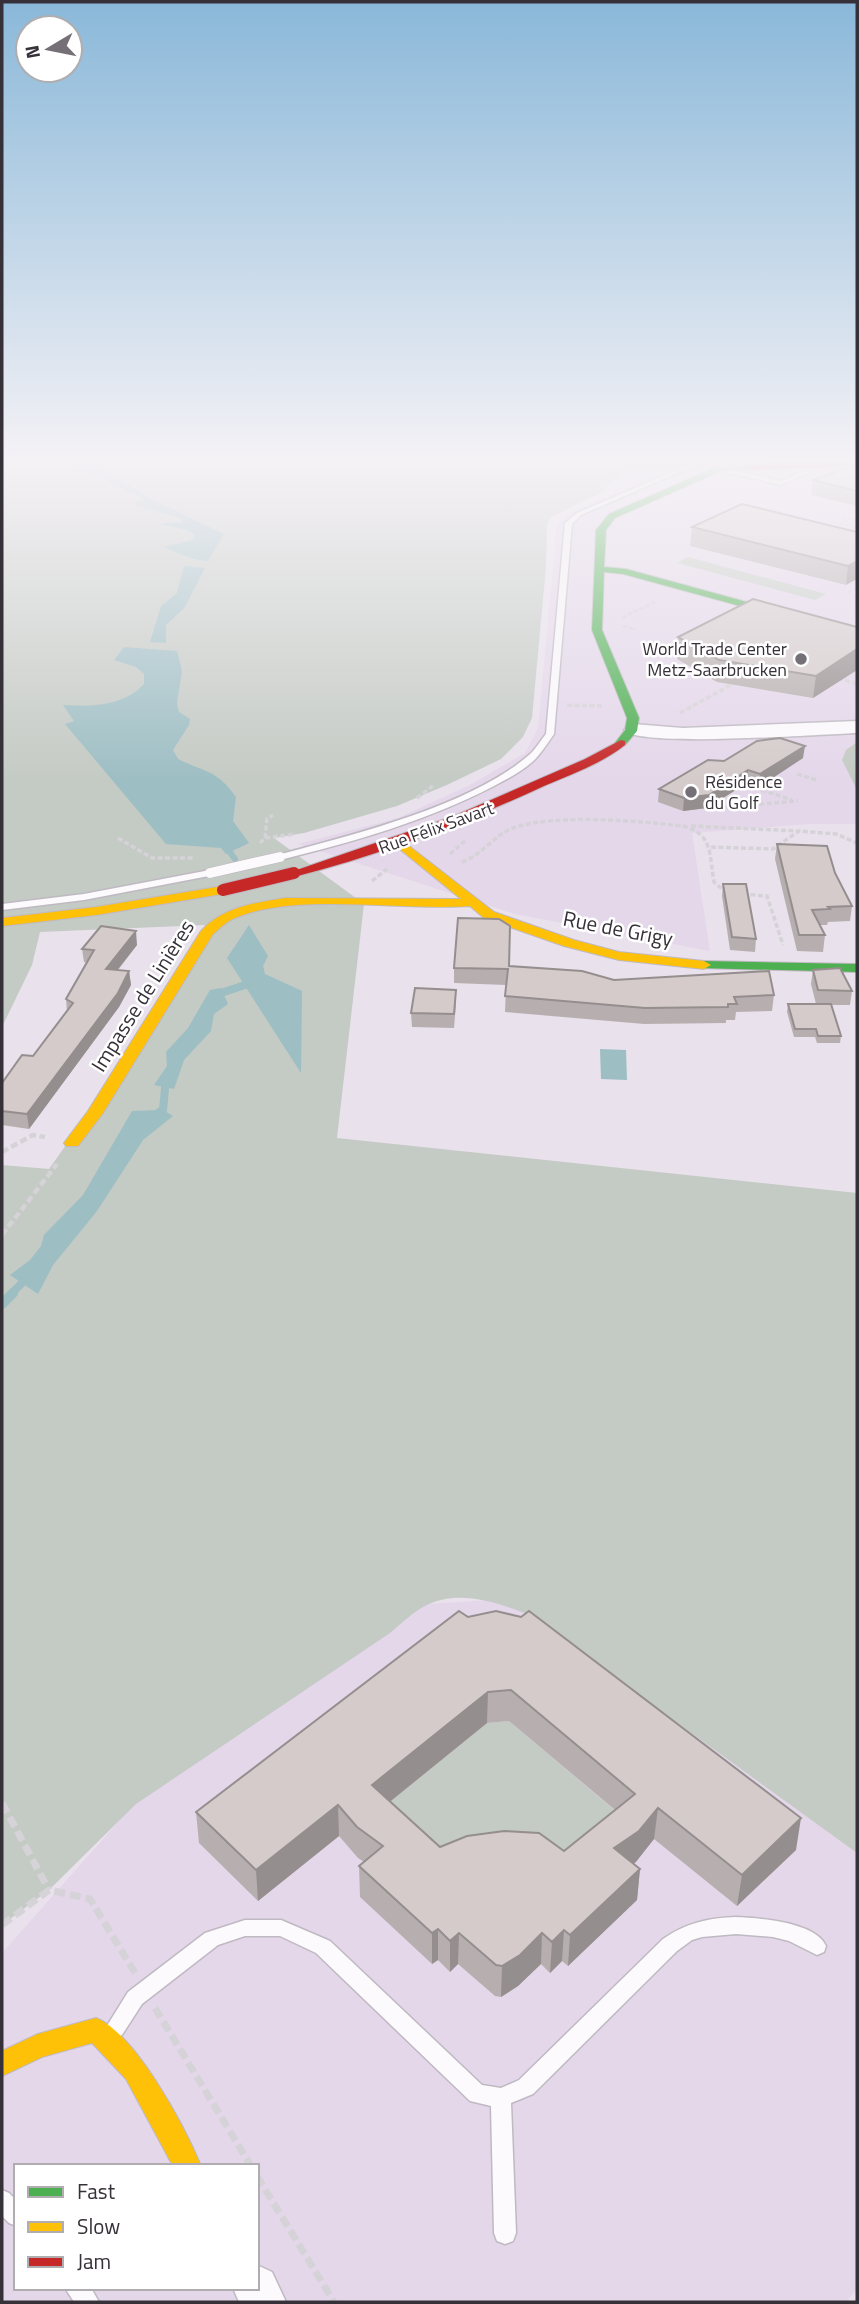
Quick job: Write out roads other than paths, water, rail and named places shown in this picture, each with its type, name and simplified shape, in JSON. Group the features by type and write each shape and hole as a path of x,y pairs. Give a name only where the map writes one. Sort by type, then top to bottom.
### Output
{"street":[{"path":"600,566 597,630 629,705 633,730 668,733 857,727"},
{"path":"600,569 623,571 686,587 857,635"},
{"name":"Rue Félix Savart","path":"2,922 96,911 223,890 400,843 522,795 617,747 633,730"},
{"name":"Rue de Grigy","path":"400,843 471,902 502,922 619,956 713,966 857,968"},
{"name":"Impasse de Linières","path":"72,1143 95,1113 214,923 224,916 262,906 335,904 432,908 471,902"},
{"path":"2,2064 38,2046 96,2031 135,2070 187,2164"}],"lane":[{"path":"2,907 84,897 280,857 379,831 424,814 503,776 536,755 546,744 550,734 565,566"},
{"path":"107,2041 135,1997 212,1940 245,1928 281,1928 323,1947 477,2094 501,2098 526,2087 670,1945 689,1933 717,1927 773,1928 803,1934 817,1946"},
{"path":"501,2098 505,2233"},
{"path":"2,2200 14,2215"}],"water":[{"path":"184,566 205,568 184,608 166,625 166,643 150,642 161,606 177,593"},
{"path":"124,647 177,651 182,671 177,703 179,712 190,719 173,750 178,759 216,776 229,788 236,797 233,821 249,843 226,854 221,848 166,844 65,724 74,721 63,705 85,706 117,701 144,684 144,674 136,667 114,660"},
{"path":"249,925 268,956 263,966 265,974 302,991 301,1073 227,958"},
{"path":"221,988 228,1004 214,1014 211,1031 184,1060 174,1089 154,1085 167,1066 166,1052 188,1028 210,990"},
{"path":"600,1049 626,1050 627,1080 601,1079"},
{"path":"163,1110 173,1116 143,1140 97,1211 53,1265 38,1294 10,1275 30,1260 41,1246 44,1235 83,1195 132,1111"}],"waterway":[{"path":"223,843 235,859"},
{"path":"217,1000 221,993 248,984 248,978"},
{"path":"153,1116 163,1110 166,1078"},
{"path":"11,1294 29,1276"},
{"path":"2,1304 13,1293"}],"place":[{"name":"World Trade Center Metz-Saarbrucken","path":"801,659"},
{"name":"Résidence du Golf","path":"691,792"}]}
